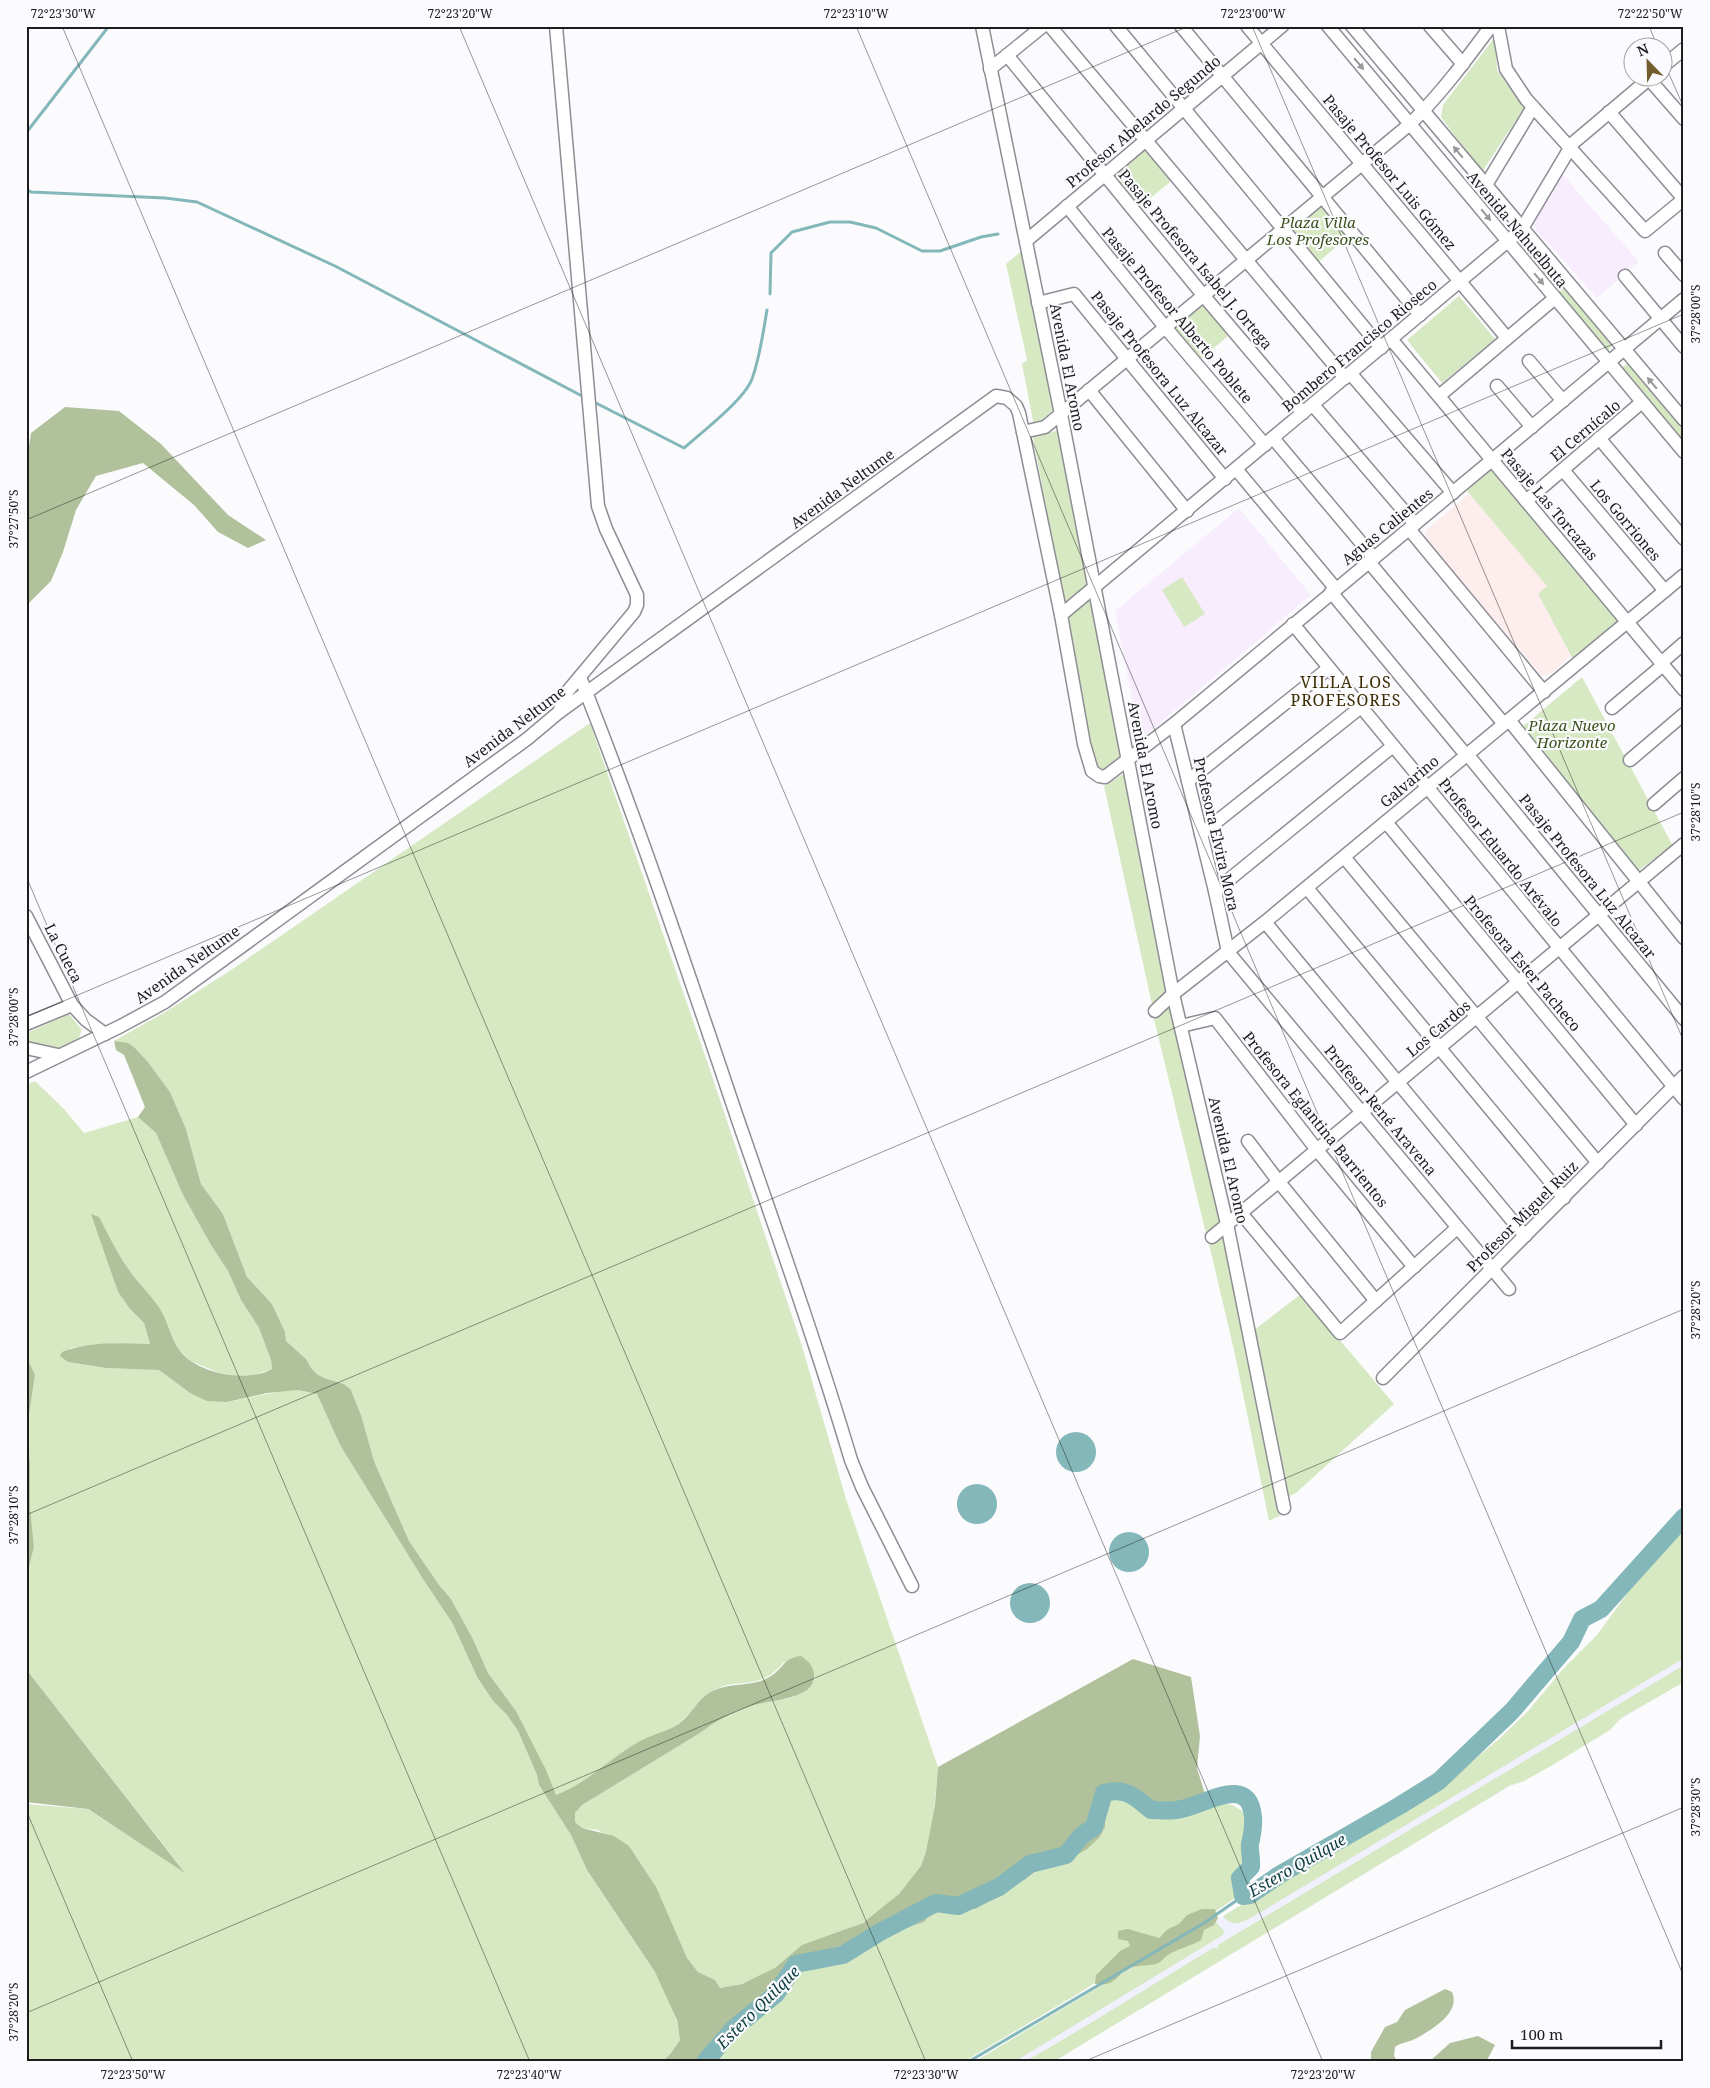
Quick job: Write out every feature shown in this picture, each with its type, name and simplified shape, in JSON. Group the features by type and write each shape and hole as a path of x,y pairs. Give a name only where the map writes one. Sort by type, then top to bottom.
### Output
{"street":[{"path":"556,26 598,506 606,529 637,595 637,605 634,612 567,692 558,713"},
{"name":"Avenida El Aromo","path":"982,26 1061,414 1173,994 1227,1224 1284,1508"},
{"path":"990,69 1043,26"},
{"path":"1050,26 1246,260 1453,493"},
{"path":"1116,26 1381,348"},
{"path":"1180,26 1420,316"},
{"name":"Pasaje Profesor Luis Gómez","path":"1247,26 1507,338"},
{"name":"Profesor Abelardo Segundo","path":"1026,241 1282,26"},
{"name":"Avenida Nahuelbuta","path":"1328,26 1684,452"},
{"name":"Avenida Nahuelbuta","path":"1352,26 1684,420"},
{"path":"1430,26 1463,64"},
{"path":"1062,615 1023,432 1039,430 1045,427 1410,124 1463,64 1491,26"},
{"path":"1498,26 1506,69 1533,107 1571,146 1645,232 1684,199 1609,112"},
{"path":"1672,59 1684,49"},
{"name":"Pasaje Profesora Isabel J. Ortega","path":"1007,55 1204,295 1412,527 1544,692"},
{"name":"Bombero Francisco Rioseco","path":"1062,615 1508,242 1522,229 1571,146 1637,88"},
{"path":"1658,88 1684,118"},
{"path":"1486,185 1533,107"},
{"name":"Pasaje Profesor Alberto Poblete","path":"1067,206 1165,327 1269,441 1372,560 1684,938"},
{"path":"1665,253 1684,275"},
{"path":"1625,276 1684,347"},
{"name":"Pasaje Profesora Luz Alcazar","path":"1038,303 1074,294 1225,479"},
{"path":"1438,396 1555,298"},
{"name":"Aguas Calientes","path":"1062,615 1084,744 1090,768 1099,776 1109,775 1174,724 1412,527 1684,299"},
{"name":"Pasaje Las Torcazas","path":"1391,339 1684,690"},
{"path":"1530,361 1563,401"},
{"path":"1497,386 1532,427"},
{"path":"1089,390 1187,511"},
{"name":"Avenida Neltume","path":"26,1072 105,1034 165,1002 558,713 996,396 1012,401 1019,413 1023,432"},
{"name":"El Cernícalo","path":"1526,501 1642,402"},
{"path":"1599,438 1684,539"},
{"name":"Pasaje Profesora Luz Alcazar","path":"1236,469 1466,755 1684,1019"},
{"name":"Los Gorriones","path":"1563,470 1665,591"},
{"name":"Galvarino","path":"1155,1011 1173,994 1307,888 1684,575"},
{"name":"Profesor Eduardo Arévalo","path":"1293,624 1673,1088 1684,1099"},
{"path":"1612,708 1684,644"},
{"path":"1188,781 1329,668"},
{"path":"580,677 697,998 800,1301 851,1460 862,1488 912,1586"},
{"path":"1201,834 1361,707"},
{"path":"1630,760 1684,714"},
{"name":"Profesora Elvira Mora","path":"1174,724 1228,952"},
{"path":"1215,891 1393,746"},
{"path":"1654,804 1684,778"},
{"name":"Profesora Ester Pacheco","path":"1386,822 1636,1125"},
{"name":"Los Cardos","path":"1212,1237 1684,844"},
{"path":"1344,857 1598,1163"},
{"path":"1307,888 1564,1198"},
{"name":"La Cueca","path":"26,916 72,1005 86,1020 105,1034"},
{"path":"1265,922 1525,1236"},
{"name":"Profesor René Aravena","path":"1228,952 1491,1270 1509,1289"},
{"path":"26,1024 72,1005"},
{"name":"Profesora Eglantina Barrientos","path":"1181,1026 1215,1018 1317,1150 1414,1267"},
{"path":"26,1048 58,1056"},
{"name":"Profesor Miguel Ruiz","path":"1383,1378 1684,1076"},
{"path":"1248,1141 1278,1182 1376,1301"},
{"path":"1242,1213 1340,1333 1457,1228"}],"shaded area":[{"path":"1562,174 1639,262 1597,298 1535,229 1534,222"},
{"path":"1469,494 1548,586 1538,594 1571,656 1551,673 1542,676 1424,537 1426,530"},
{"path":"1239,508 1311,595 1140,740 1115,611"},
{"path":"1684,1638 1684,1681 1053,2062 982,2062"}],"green space":[{"path":"1495,37 1497,70 1524,108 1482,172 1441,117 1443,105"},
{"path":"1145,140 1176,177 1135,211 1105,174"},
{"name":"Plaza Villa Los Profesores","path":"1322,197 1352,233 1314,266 1283,229"},
{"path":"1523,240 1613,345 1607,351 1517,244"},
{"path":"1023,250 1055,408 1034,426 1022,364 1027,360 1006,264"},
{"path":"1203,295 1234,331 1196,363 1165,327"},
{"path":"1459,296 1495,339 1442,383 1407,340"},
{"path":"1628,363 1684,430 1684,442 1621,368"},
{"path":"65,407 119,411 161,444 228,515 266,540 248,548 218,532 194,505 143,463 96,476 76,510 63,552 51,581 26,606 26,466 31,433"},
{"path":"1059,430 1088,587 1064,605 1033,437"},
{"path":"1492,460 1628,622 1576,665 1538,594 1547,586 1462,485"},
{"path":"1182,577 1205,614 1184,627 1162,590"},
{"path":"1094,589 1128,759 1095,775 1061,615"},
{"name":"Plaza Nuevo Horizonte","path":"1582,677 1673,846 1636,872 1521,728"},
{"path":"590,723 708,1064 802,1346 846,1499 938,1767 933,1816 926,1853 918,1872 899,1894 866,1921 821,1941 765,1974 735,1985 720,1988 715,1980 698,1972 687,1958 651,1880 635,1855 598,1830 582,1828 575,1822 575,1813 582,1805 724,1717 751,1706 796,1696 804,1692 815,1678 784,1662 765,1678 719,1688 704,1696 686,1718 677,1725 632,1746 577,1786 556,1795 516,1711 488,1673 473,1639 451,1599 439,1585 409,1541 374,1461 361,1415 351,1390 344,1384 318,1375 306,1359 286,1341 285,1332 272,1304 247,1277 223,1214 201,1184 186,1129 170,1092 135,1048 114,1041 167,1011 234,968"},
{"path":"1125,773 1169,993 1153,1009 1104,786"},
{"path":"1170,1004 1223,1225 1207,1238 1154,1019"},
{"path":"69,1014 82,1030 78,1040 57,1049 26,1043 26,1033"},
{"path":"114,1041 128,1043 135,1048 170,1092 186,1129 201,1184 223,1214 247,1277 272,1304 285,1332 286,1341 306,1359 318,1375 344,1384 351,1390 361,1415 374,1461 409,1541 439,1585 451,1599 473,1639 488,1673 516,1711 546,1770 556,1795 579,1784 631,1746 680,1723 701,1700 716,1689 764,1680 775,1673 787,1661 795,1657 801,1656 811,1666 814,1674 813,1683 800,1694 790,1698 751,1706 724,1717 582,1805 575,1813 575,1822 582,1828 614,1836 629,1846 656,1887 687,1958 698,1972 715,1980 720,1988 742,1984 775,1968 802,1945 863,1923 899,1894 921,1866 926,1852 935,1805 938,1767 1133,1659 1191,1677 1200,1736 1197,1768 1209,1807 1183,1816 1163,1818 1133,1804 1116,1798 1109,1798 1105,1803 1105,1827 1099,1838 1087,1849 1066,1861 1039,1868 1026,1879 976,1909 931,1913 924,1922 894,1932 856,1953 795,1972 780,1997 755,2018 736,2030 709,2062 662,2062 680,2040 677,2020 655,1972 587,1870 571,1835 539,1785 537,1775 518,1731 507,1715 493,1701 477,1677 453,1624 340,1445 317,1394 298,1390 267,1393 227,1402 207,1401 190,1393 159,1370 106,1368 68,1362 60,1356 62,1352 72,1348 94,1344 150,1344 144,1323 130,1309 118,1292 91,1214 99,1217 123,1261 158,1306 177,1346 188,1359 211,1370 237,1376 262,1373 272,1369 271,1360 259,1328 241,1300 228,1271 183,1195 156,1133 138,1117 145,1107 124,1055 116,1050"},
{"path":"35,1081 64,1109 84,1133 138,1117 156,1133 183,1195 228,1271 241,1300 259,1328 271,1360 272,1369 254,1375 237,1376 217,1372 191,1361 178,1349 158,1307 118,1253 101,1241 118,1292 130,1309 144,1323 150,1344 112,1343 71,1348 68,1362 106,1368 159,1370 190,1393 227,1402 287,1390 317,1394 340,1445 453,1624 477,1677 493,1701 507,1715 518,1731 537,1775 539,1785 571,1835 587,1870 655,1972 668,1997 680,2040 662,2062 26,2062 26,1804 87,1809 184,1871 26,1669 26,1579 34,1547 30,1507 30,1463 27,1428 35,1375 31,1366 26,1363 26,1085"},
{"path":"1225,1231 1281,1515 1269,1521 1234,1350 1209,1244"},
{"path":"1301,1294 1394,1404 1296,1493 1288,1497 1254,1330"},
{"path":"27,1362 35,1375 27,1428 30,1463 30,1507 34,1547 26,1579"},
{"path":"1684,1528 1684,1658 1251,1918 1232,1923 1223,1916 1452,1778 1499,1739 1529,1710 1562,1670 1597,1635 1645,1569"},
{"path":"1684,1665 1684,1682 1621,1718 1610,1730 1551,1766 1524,1781 1509,1786 1053,2062 1024,2062 1213,1948 1218,1948 1218,1945"},
{"path":"26,1669 185,1873 88,1809 26,1802"},
{"path":"1109,1798 1117,1798 1163,1818 1178,1817 1210,1806 1225,1804 1234,1806 1245,1813 1248,1834 1244,1848 1238,1896 1203,1920 963,2062 709,2062 736,2030 755,2018 795,1972 856,1953 894,1932 924,1922 931,1913 961,1912 976,1909 1026,1879 1039,1868 1066,1861 1105,1827 1105,1803"},
{"path":"1202,1909 1215,1909 1218,1918 1214,1925 1204,1930 1201,1940 1172,1953 1158,1963 1132,1967 1109,1983 1095,1984 1096,1975 1120,1951 1130,1946 1128,1941 1118,1939 1118,1931 1128,1929 1159,1938 1168,1929 1179,1924 1187,1915"},
{"path":"1215,1921 1224,1931 1223,1935 1014,2062 974,2062 1142,1961"},
{"path":"1445,1989 1452,1992 1454,2000 1444,2020 1417,2038 1395,2047 1394,2056 1398,2062 1371,2062 1371,2052 1385,2027 1397,2022 1405,2010"},
{"path":"1478,2036 1495,2045 1486,2062 1429,2062 1450,2043"}],"water":[{"path":"1080,1432 1087,1435 1093,1441 1096,1452 1095,1460 1087,1469 1080,1472 1072,1472 1065,1469 1057,1460 1056,1448 1059,1441 1068,1433"},
{"path":"981,1484 988,1487 994,1493 997,1504 996,1512 988,1521 981,1524 973,1524 966,1521 958,1512 957,1500 960,1493 969,1485"},
{"path":"1133,1532 1140,1535 1146,1541 1149,1552 1148,1560 1140,1569 1133,1572 1125,1572 1118,1569 1110,1560 1109,1548 1112,1541 1121,1533"},
{"path":"1034,1583 1041,1586 1047,1592 1050,1603 1049,1611 1041,1620 1034,1623 1026,1623 1019,1620 1011,1611 1010,1599 1013,1592 1022,1584"}],"waterway":[{"path":"26,133 109,26"},
{"path":"26,189 31,192 165,198 197,202 335,266 582,396"},
{"path":"770,294 771,253 792,232 830,222 850,222 876,228 922,251 940,251 981,237 998,234"},
{"path":"594,402 684,448 732,406 748,387 757,362 767,310"},
{"name":"Estero Quilque","path":"705,2062 733,2029 776,1994 796,1964 843,1955 880,1932 936,1903 958,1906 999,1887 1030,1864 1066,1855 1081,1836 1094,1827 1104,1793 1112,1791 1124,1792 1135,1797 1151,1810 1166,1811 1178,1810 1224,1795 1235,1794 1243,1797 1250,1804 1253,1817 1253,1831 1250,1847 1251,1867 1240,1878 1243,1896 1250,1895 1279,1875 1439,1781 1512,1711 1571,1642 1582,1619 1601,1609 1684,1517"},
{"path":"968,2062 1204,1923 1243,1896"}],"district":[{"name":"VILLA LOS PROFESORES","path":"1346,691"}]}
